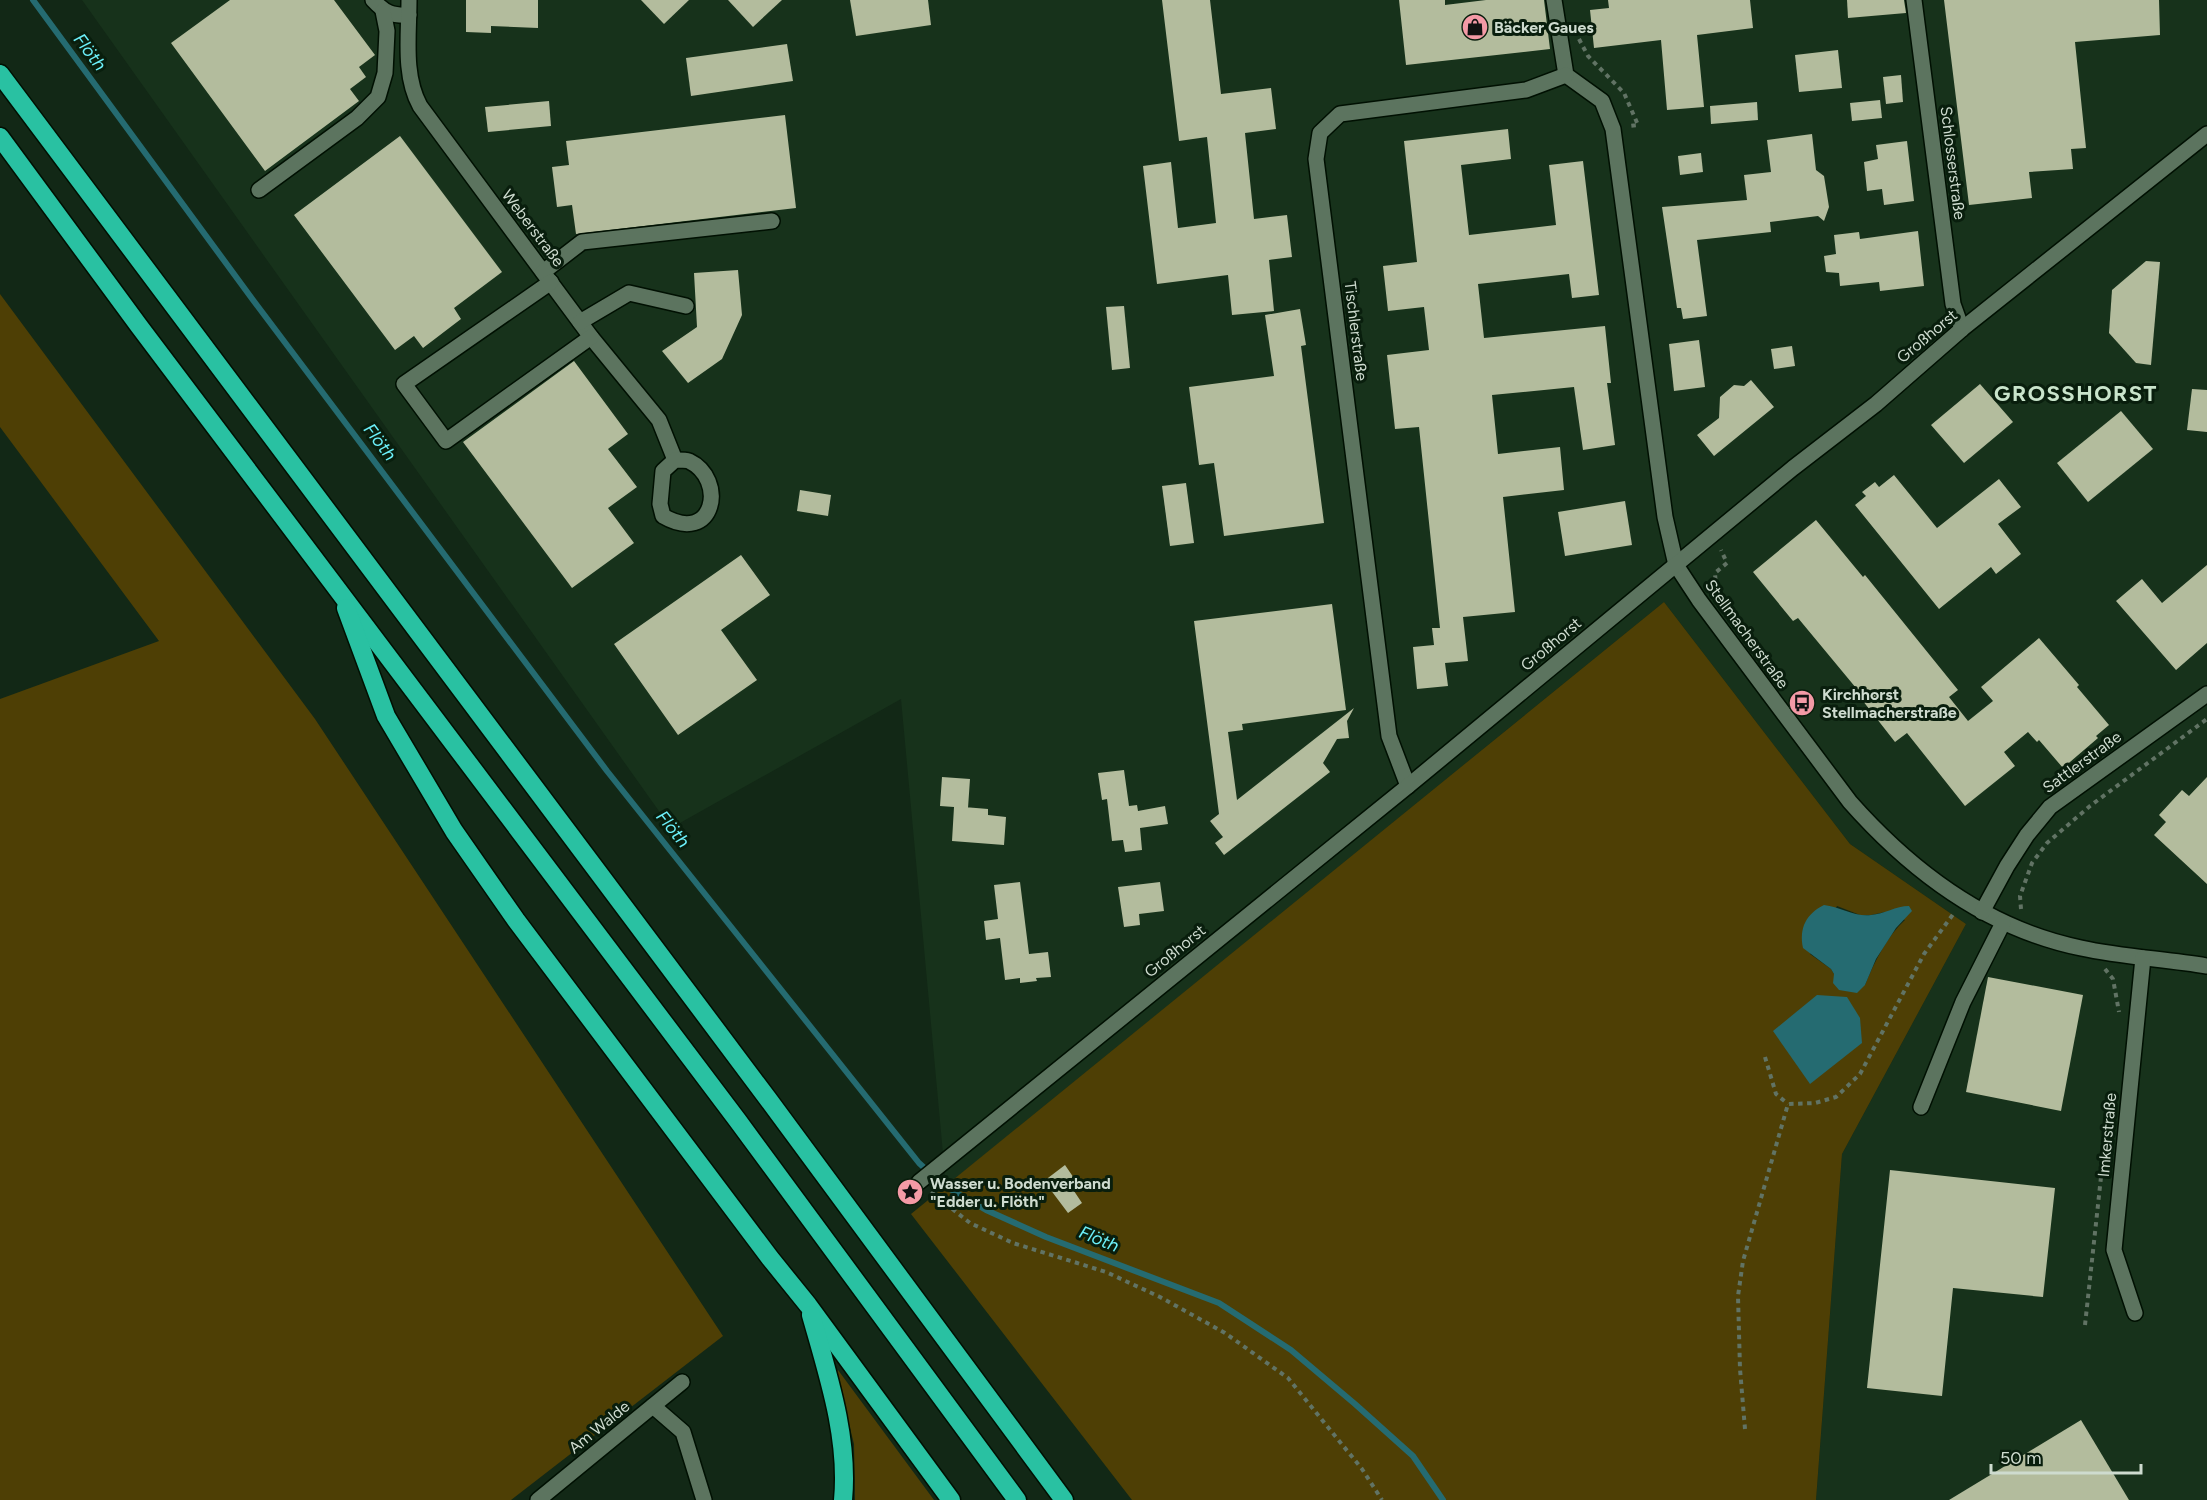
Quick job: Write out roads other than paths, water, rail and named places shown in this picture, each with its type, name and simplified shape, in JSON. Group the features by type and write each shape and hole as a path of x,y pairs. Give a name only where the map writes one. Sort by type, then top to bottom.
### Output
{"highway":[{"path":"0,74 775,1108 1064,1500"},
{"path":"0,136 139,326 730,1111 1017,1500"},
{"path":"339,589 386,716 454,831 530,939 770,1258 808,1305 951,1500"},
{"path":"808,1305 835,1403 840,1435 843,1500"}],"street":[{"path":"1554,0 1566,75 1602,101 1613,129 1665,517 1676,565"},
{"name":"Schlosserstraße","path":"1914,0 1953,304 1962,329"},
{"path":"378,5 394,16 409,8"},
{"path":"259,190 357,118 378,97 385,73 387,31 378,5"},
{"name":"Weberstraße","path":"409,8 410,77 413,92 420,106 580,322 659,420 675,460"},
{"name":"Tischlerstraße","path":"1408,786 1389,736 1316,159 1320,134 1340,114 1526,90 1566,75"},
{"name":"Großhorst","path":"920,1181 1408,786 1875,404 1962,329 2207,134"},
{"path":"591,336 446,441 404,384 547,277 582,242 772,221"},
{"path":"580,322 629,293 686,306"},
{"name":"Stellmacherstraße","path":"1676,565 1699,600 1850,802 1898,852 1933,881 1982,912 2035,935 2080,948 2207,966"},
{"name":"Sattlerstraße","path":"1982,912 2027,835 2050,807 2207,694"},
{"path":"1921,1107 1963,1002 2004,923"},
{"name":"Imkerstraße","path":"2135,1313 2114,1250 2143,958"},
{"name":"Am Walde","path":"538,1500 682,1382"},
{"path":"653,1406 683,1432 704,1500"}],"water":[{"path":"1824,905 1865,915 1904,906 1909,906 1912,911 1896,928 1876,959 1865,985 1857,993 1839,990 1833,983 1834,974 1831,969 1803,948 1802,934 1805,922"},
{"path":"1817,995 1847,997 1860,1018 1862,1043 1810,1084 1773,1031"}],"waterway":[{"name":"Flöth","path":"33,0 253,300 607,771 919,1163 943,1185 986,1210 1046,1237 1219,1303 1291,1350 1355,1404 1413,1456 1443,1500"}],"place":[{"name":"Bäcker Gaues","path":"1475,27"},
{"name":"Kirchhorst Stellmacherstraße","path":"1802,703"},
{"name":"Wasser u. Bodenverband \"Edder u. Flöth\"","path":"910,1192"}],"district":[{"name":"GROSSHORST","path":"2076,393"}]}
